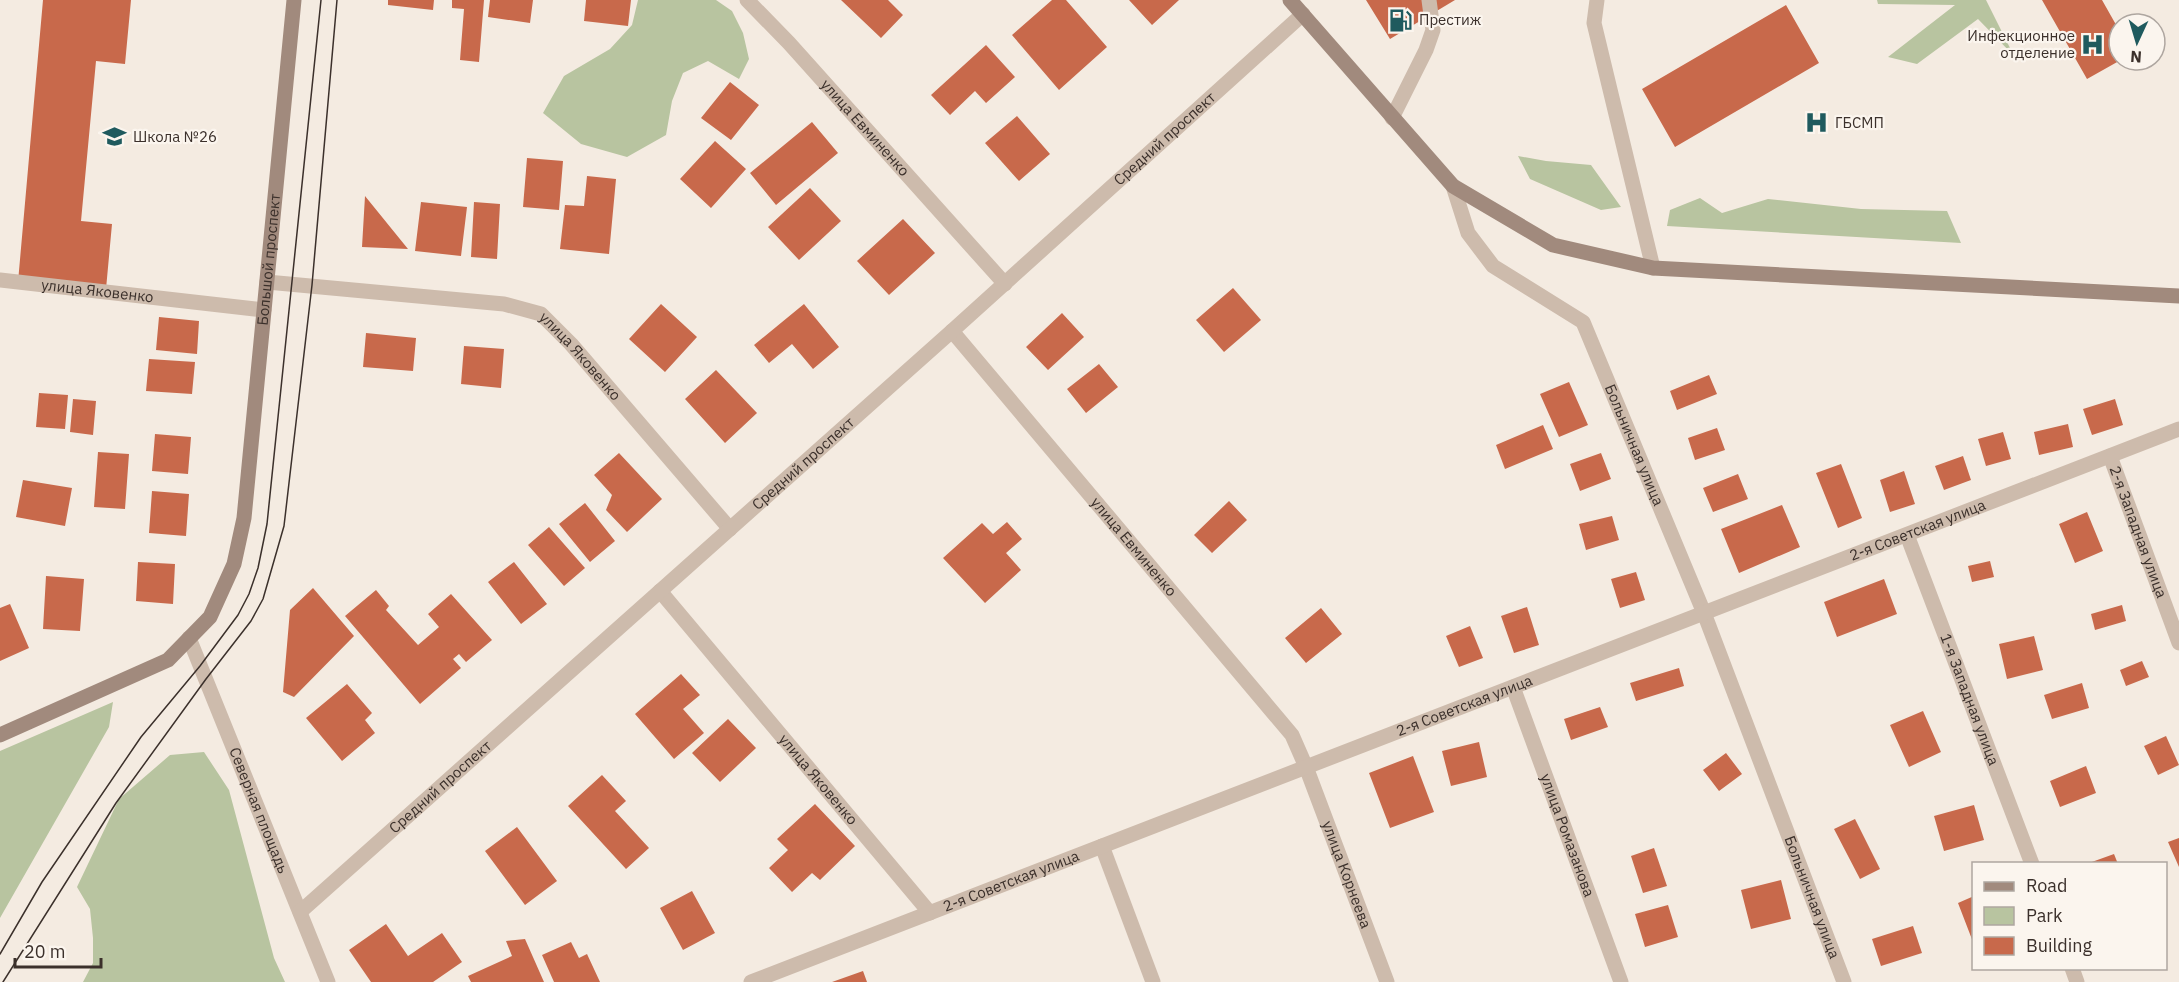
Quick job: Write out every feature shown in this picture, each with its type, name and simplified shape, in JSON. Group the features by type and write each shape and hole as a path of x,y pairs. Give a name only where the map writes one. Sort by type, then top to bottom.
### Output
{"main road":[{"name":"Большой проспект","path":"189,638 210,617 234,564 244,518 294,0"},
{"name":"Больничная улица","path":"1290,0 1453,186"},
{"path":"1453,186 1553,246 1653,268 2179,296"},
{"path":"0,735 168,660 189,638"}],"street":[{"name":"улица Евминенко","path":"747,0 789,43 1005,284"},
{"path":"1392,118 1426,50 1433,30 1429,0"},
{"path":"1597,0 1594,22 1653,268"},
{"name":"Средний проспект","path":"300,912 1005,284 1303,14"},
{"name":"Больничная улица","path":"1453,186 1468,233 1493,266 1583,322 1704,613 1844,982"},
{"name":"улица Яковенко","path":"0,280 264,310"},
{"name":"улица Яковенко","path":"267,282 504,304 541,314 571,344 730,529"},
{"name":"улица Евминенко","path":"952,331 1292,735 1306,767"},
{"name":"2-я Советская улица","path":"751,982 773,978 930,913 2179,429"},
{"name":"2-я Западная улица","path":"2110,456 2179,643"},
{"name":"1-я Западная улица","path":"1907,535 2031,862"},
{"name":"улица Яковенко","path":"660,591 930,913"},
{"name":"Северная площадь","path":"189,638 328,982"},
{"name":"улица Ромазанова","path":"1513,687 1621,982"},
{"name":"улица Корнеева","path":"1306,767 1387,982"},
{"path":"1102,846 1153,982"}],"green space":[{"path":"638,0 716,0 732,11 743,33 749,59 739,79 708,61 683,73 672,101 666,135 627,157 581,144 543,113 564,76 610,49 632,25"},
{"path":"1877,0 1986,0 2014,56 1978,19 1917,64 1888,57 1955,5 1878,4"},
{"path":"1518,156 1591,165 1621,207 1601,210 1530,179"},
{"path":"1700,198 1722,213 1768,199 1861,209 1947,211 1961,243 1667,226 1670,210"},
{"path":"113,702 109,727 0,918 0,751"},
{"path":"204,752 229,790 274,958 285,982 83,982 93,963 93,938 90,909 77,887 119,799 170,755"}],"building":[{"path":"43,0 131,0 125,64 96,61 81,221 112,224 106,289 18,282"},
{"path":"388,0 434,0 433,10 388,5"},
{"path":"452,0 484,0 479,62 460,60 464,9 452,8"},
{"path":"490,0 533,0 530,23 488,17"},
{"path":"586,0 631,0 628,26 584,21"},
{"path":"841,0 888,0 903,15 881,38"},
{"path":"1052,0 1066,0 1107,47 1059,90 1012,35"},
{"path":"1129,0 1179,0 1152,25"},
{"name":"Престиж","path":"1366,0 1455,0 1390,39"},
{"name":"Инфекционное отделение","path":"2042,0 2102,0 2109,12 2107,68 2087,79"},
{"path":"1786,5 1819,63 1675,147 1642,89"},
{"path":"986,45 1015,77 986,103 975,91 950,115 931,95"},
{"path":"730,82 759,105 731,140 701,118"},
{"path":"1017,116 1050,154 1019,181 985,143"},
{"path":"812,122 838,153 776,205 750,173"},
{"path":"715,141 746,169 711,208 680,179"},
{"path":"527,158 563,161 559,210 523,207"},
{"path":"587,176 616,179 609,254 560,249 565,205 584,206"},
{"path":"810,188 841,221 799,260 768,227"},
{"path":"365,196 408,249 362,247"},
{"path":"421,202 467,207 461,256 415,251"},
{"path":"474,202 500,204 497,259 471,257"},
{"path":"903,219 935,253 889,295 857,261"},
{"path":"1233,288 1261,320 1224,352 1196,320"},
{"path":"661,304 697,337 665,372 629,339"},
{"path":"804,304 839,347 813,369 792,344 769,363 754,345"},
{"path":"1062,313 1084,337 1048,370 1026,347"},
{"path":"159,317 199,321 197,354 156,350"},
{"path":"366,333 416,338 413,371 363,367"},
{"path":"464,346 504,349 501,388 461,384"},
{"path":"149,359 195,362 192,394 146,391"},
{"path":"1099,364 1118,387 1086,413 1067,389"},
{"path":"716,370 757,413 725,443 685,399"},
{"path":"1709,375 1717,394 1677,410 1670,391"},
{"path":"1569,382 1588,425 1559,437 1540,394"},
{"path":"39,393 68,395 65,429 36,427"},
{"path":"73,399 96,401 93,435 70,432"},
{"path":"2115,399 2123,425 2092,435 2083,409"},
{"path":"2068,424 2073,447 2039,455 2034,432"},
{"path":"1543,425 1553,449 1505,469 1496,445"},
{"path":"1717,428 1725,450 1695,460 1688,438"},
{"path":"2003,432 2011,459 1986,466 1978,439"},
{"path":"155,434 191,437 188,474 152,471"},
{"path":"98,452 129,454 125,509 94,507"},
{"path":"619,453 662,499 627,532 606,510 612,495 594,475"},
{"path":"1601,453 1611,479 1580,491 1570,464"},
{"path":"1963,456 1971,480 1944,490 1935,466"},
{"path":"1841,464 1862,518 1838,528 1816,473"},
{"path":"1904,471 1915,504 1890,512 1880,480"},
{"path":"1738,474 1748,499 1713,512 1703,488"},
{"path":"23,480 72,488 65,526 16,517"},
{"path":"152,491 189,494 186,536 149,533"},
{"path":"1229,501 1247,520 1212,553 1194,535"},
{"path":"585,503 615,541 590,562 559,524"},
{"path":"1782,505 1800,547 1739,573 1721,529"},
{"path":"2087,512 2103,551 2075,563 2059,524"},
{"path":"1612,516 1619,540 1586,550 1579,524"},
{"path":"1007,522 1022,539 1006,553 1021,570 985,603 943,558 982,523 993,534"},
{"path":"549,527 585,568 564,586 528,545"},
{"path":"1990,561 1994,577 1972,582 1968,566"},
{"path":"138,562 175,564 173,604 136,601"},
{"path":"514,562 547,604 521,624 488,582"},
{"path":"1636,572 1645,600 1620,608 1611,579"},
{"path":"46,576 84,579 80,631 43,629"},
{"path":"1884,579 1897,614 1837,637 1824,602"},
{"path":"313,588 354,636 294,697 283,692 290,610"},
{"path":"376,590 389,606 386,610 418,645 439,627 428,614 451,594 492,640 466,662 459,654 453,659 461,668 420,704 345,616"},
{"path":"10,604 29,648 0,661 0,608"},
{"path":"2122,605 2126,621 2095,630 2091,614"},
{"path":"1527,607 1539,645 1514,653 1501,616"},
{"path":"1321,608 1342,634 1306,663 1285,638"},
{"path":"1470,626 1483,658 1459,667 1446,636"},
{"path":"2034,636 2043,670 2007,679 1999,644"},
{"path":"2142,661 2149,677 2126,686 2120,670"},
{"path":"1679,668 1684,686 1636,701 1630,683"},
{"path":"681,674 700,695 683,709 704,733 674,759 635,714"},
{"path":"2082,683 2089,708 2052,719 2044,695"},
{"path":"347,684 372,713 365,720 375,733 342,761 306,718"},
{"path":"1600,707 1608,727 1571,740 1564,719"},
{"path":"1923,711 1941,752 1909,767 1890,725"},
{"path":"728,719 756,748 720,782 692,753"},
{"path":"2166,736 2179,765 2158,775 2144,746"},
{"path":"1479,742 1487,777 1451,786 1442,751"},
{"path":"1726,753 1742,774 1719,791 1703,770"},
{"path":"1413,756 1434,812 1390,828 1369,773"},
{"path":"2086,766 2096,793 2060,807 2050,781"},
{"path":"602,775 626,801 615,811 649,848 626,869 568,806"},
{"path":"815,804 855,846 820,880 812,873 792,892 769,868 788,850 777,839"},
{"path":"1974,805 1984,840 1944,851 1934,816"},
{"path":"1855,819 1880,869 1860,879 1834,829"},
{"path":"517,827 557,881 525,905 485,851"},
{"path":"2179,838 2179,867 2168,842"},
{"path":"1654,848 1667,886 1643,893 1631,856"},
{"path":"2114,854 2117,862 2092,862"},
{"path":"1781,880 1791,919 1751,929 1741,890"},
{"path":"692,891 715,933 683,950 660,908"},
{"path":"1972,897 1972,939 1958,903"},
{"path":"1668,905 1678,937 1645,947 1635,914"},
{"path":"386,924 408,956 442,933 462,962 433,982 371,982 349,950"},
{"path":"1913,926 1922,953 1881,966 1872,939"},
{"path":"525,939 544,982 471,982 468,976 512,956 506,941"},
{"path":"571,942 579,958 587,954 600,982 554,982 542,955"},
{"path":"863,971 867,982 832,982"}],"tram line":[{"path":"0,954 42,882 141,737 200,666 238,615 249,594 258,568 267,524 321,0"},
{"path":"3,982 116,803 251,621 263,599 284,526 312,285 337,0"}],"place":[{"name":"Престиж","path":"1401,20"},
{"name":"Инфекционное отделение","path":"2093,45"},
{"name":"ГБСМП","path":"1817,123"},
{"name":"Школа №26","path":"115,137"}]}
